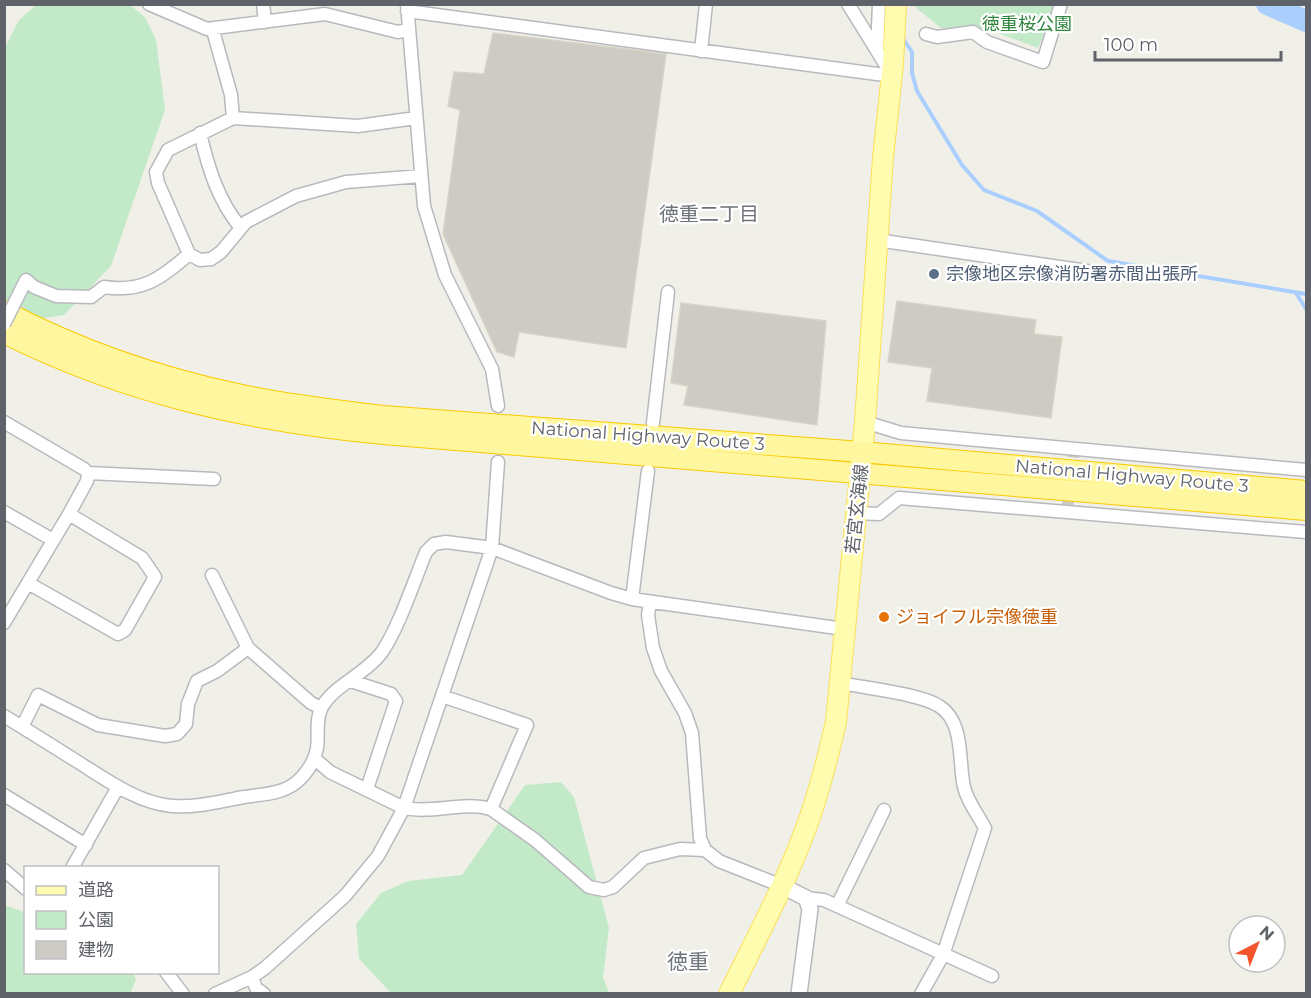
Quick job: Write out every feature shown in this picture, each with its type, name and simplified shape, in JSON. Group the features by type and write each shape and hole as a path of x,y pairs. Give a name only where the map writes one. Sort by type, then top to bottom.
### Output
{"highway":[{"name":"National Highway Route 3","path":"4,311 62,339 153,372 202,386 284,403 383,416 862,452 1306,491"},
{"name":"National Highway Route 3","path":"4,333 59,359 147,391 213,409 294,424 395,435 1306,510"}],"main road":[{"name":"若宮玄海線","path":"729,993 782,886 806,828 825,770 836,722 865,422 877,240 893,70 896,4"}],"street":[{"path":"149,4 207,29 325,14 398,32 408,30"},
{"path":"263,4 265,22"},
{"path":"701,51 706,4"},
{"path":"848,4 877,52 893,70"},
{"path":"877,52 879,4"},
{"path":"926,34 937,37 974,33 987,42 1043,62 1062,4"},
{"path":"498,406 492,369 444,275 424,206 407,8 701,51 893,70"},
{"path":"214,34 231,95 233,118"},
{"path":"416,118 358,126 233,118 168,150 156,172 158,183 189,254 200,260 211,259 221,252 246,222 296,196 346,182 421,176"},
{"path":"200,133 209,170 227,212 240,228"},
{"path":"877,240 1094,272"},
{"path":"4,324 26,280 33,287 56,296 91,297 104,287 122,290 148,284 167,274 189,254"},
{"path":"653,423 668,292"},
{"path":"4,422 84,469 87,473 87,481 69,514 4,623"},
{"path":"865,422 901,433 1306,470"},
{"path":"215,993 252,977 265,968 345,896 378,856 404,808 492,548 498,462"},
{"path":"632,599 648,471"},
{"path":"87,473 214,479"},
{"path":"857,513 879,514 899,498 1306,532"},
{"path":"4,512 52,540"},
{"path":"28,583 118,634 125,630 155,577 142,558 69,514"},
{"path":"4,716 118,787 171,806 198,806 273,793 287,788 298,782 314,758 317,749 318,716 321,708 330,696 370,665 382,652 392,634 426,552 434,544 446,542 492,548 611,594 632,599 844,629"},
{"path":"212,575 248,648 310,703 321,708"},
{"path":"650,602 648,615 652,648 661,671 685,712 692,733 700,838 705,850 719,861 806,898 824,900 992,976"},
{"path":"22,727 38,695 98,724 165,736 177,734 186,724 188,704 196,681 217,671 248,648"},
{"path":"351,681 391,694 396,701 367,789"},
{"path":"841,683 915,697 939,706 952,719 957,736 964,789 985,828 943,955 921,993"},
{"path":"442,696 527,725 491,809"},
{"path":"314,758 330,772 404,808 415,810 478,805 491,809 534,840 589,887 604,890 613,886 644,858 680,849 705,850"},
{"path":"73,866 118,787"},
{"path":"4,795 86,845"},
{"path":"837,906 884,810"},
{"path":"4,870 24,887"},
{"path":"799,993 810,909 806,898"},
{"path":"168,974 183,993"},
{"path":"252,977 256,988 264,993"}],"green space":[{"name":"徳重桜公園","path":"916,4 1056,5 1038,48 984,28 941,28 916,8"},
{"path":"36,5 130,5 145,17 156,40 165,110 111,266 64,315 31,320 19,313 5,299 4,49 19,20"},
{"path":"561,782 574,797 609,928 603,977 609,993 391,993 359,959 356,924 381,893 408,881 462,875 525,785"},
{"path":"4,905 24,912 24,974 134,974 136,979 128,994 5,993"}],"building":[{"path":"493,33 666,54 626,348 519,332 514,357 497,352 443,234 460,110 448,106 454,72 484,74"},
{"path":"897,301 1036,320 1034,334 1062,337 1051,418 927,401 932,368 888,362"},
{"path":"681,303 826,321 817,425 684,405 688,386 671,383"}],"waterway":[{"path":"1267,4 1306,21"},
{"path":"902,37 912,52 912,73 917,91 962,165 984,190 1037,211 1108,261 1306,294"},
{"path":"1296,293 1306,309"}],"tunnel":[{"path":"1067,511 1074,449"}],"place":[{"name":"宗像地区宗像消防署赤間出張所","path":"934,274"},
{"name":"ジョイフル宗像徳重","path":"884,617"}],"district":[{"name":"徳重二丁目","path":"709,214"},
{"name":"徳重","path":"688,961"}]}
